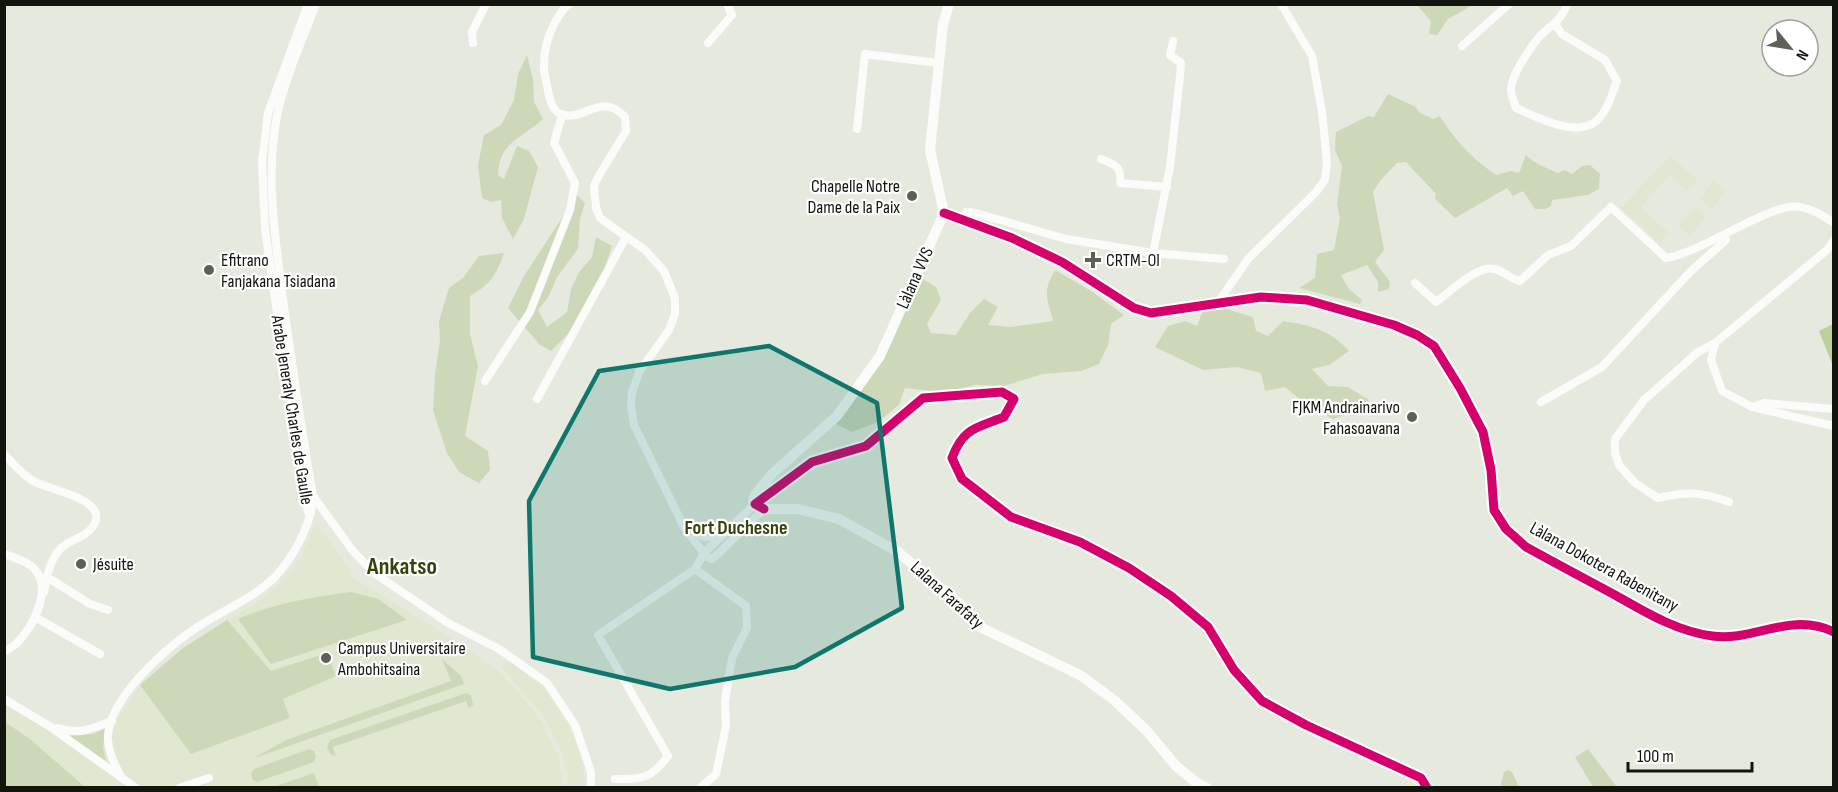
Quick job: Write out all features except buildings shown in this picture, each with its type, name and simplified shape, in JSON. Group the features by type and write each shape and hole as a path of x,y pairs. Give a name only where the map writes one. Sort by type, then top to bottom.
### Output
{"main road":[{"path":"944,213 930,150 943,24 949,4"},
{"name":"Làlana VVS","path":"759,506 753,500 755,495 772,474 837,416 880,356 944,213"},
{"name":"Lalana Farafaty","path":"759,506 797,508 838,519 898,552 959,603 982,628 1080,675 1114,700 1146,730 1176,766 1207,788"}],"street":[{"name":"Arabe Jeneraly Charles de Gaulle","path":"308,4 268,113 262,162 265,229 292,418 309,517"},
{"name":"Arabe Jeneraly Charles de Gaulle","path":"309,517 313,496 299,418 274,231 271,164 277,114 316,4"},
{"path":"473,43 472,32 486,4"},
{"path":"569,4 561,11 548,42 544,68 551,102 556,111 562,115 575,114 607,105 618,110 625,117 626,131 594,186 596,208 600,218 645,250 664,271 675,298 675,314 669,330 639,372 632,393 631,406 634,425 684,527 707,558 712,559 759,506"},
{"path":"708,43 732,15 727,4"},
{"path":"1217,304 1248,259 1316,192 1325,180 1327,162 1322,112 1312,56 1281,4"},
{"path":"1462,46 1509,4"},
{"path":"1555,24 1562,34 1605,60 1617,81 1604,111 1594,123 1573,128 1554,124 1516,108 1511,89 1517,70 1542,34 1555,24 1567,4"},
{"path":"1153,253 1167,187 1181,63 1170,55 1173,41"},
{"path":"857,129 864,54 938,63"},
{"path":"485,381 530,312 570,210 575,183 554,143 562,115"},
{"path":"1101,159 1116,164 1120,168 1120,183 1167,187"},
{"path":"1415,283 1436,302 1471,275 1488,268 1502,271 1516,280 1521,280 1548,255 1571,246 1611,207 1666,258 1680,256 1775,210 1798,206 1815,211 1833,223"},
{"path":"960,220 967,212 972,212 1066,239 1153,253 1224,259"},
{"name":"Làlana Dokotera Rabenitany","path":"944,213 1012,238 1062,262 1134,309 1159,313 1261,297 1307,300 1394,325 1417,335 1434,346 1483,432 1491,470 1494,510 1506,529 1526,547 1667,624 1712,636 1736,635 1793,624 1825,628 1833,632"},
{"path":"1541,402 1602,367 1690,272 1721,243 1749,227 1756,220"},
{"path":"537,399 626,237"},
{"path":"1729,502 1689,492 1658,498 1635,483 1620,465 1615,453 1615,439 1644,400 1698,352 1715,343 1827,250 1833,240"},
{"path":"1715,343 1711,360 1722,392 1752,407 1833,426"},
{"path":"1752,407 1764,403 1833,409"},
{"path":"4,454 20,471 34,481 82,497 95,512 96,520 92,529 85,535 64,545 58,552 47,577 35,617 16,644 4,652"},
{"path":"303,484 353,551 374,573 448,623 499,649 547,683 575,725 591,772 591,788"},
{"path":"615,779 641,779 657,771 668,756 598,635 695,569 704,553 723,534 759,506"},
{"path":"122,778 112,761 108,738 112,720 128,691 151,663 192,630 274,578 291,556 309,517"},
{"path":"684,527 708,538 723,534"},
{"path":"4,554 32,566 42,582 44,592"},
{"path":"695,569 746,606 747,628 732,658 725,701 726,726 716,774 700,788"},
{"path":"47,577 90,604 108,610"},
{"path":"35,617 100,654"},
{"path":"4,699 49,726 136,788"},
{"path":"49,726 72,733 112,720"},
{"path":"178,788 209,778"}],"highlighted area":[{"path":"769,346 877,403 902,608 795,667 670,689 533,657 529,501 599,371"}],"shaded area":[{"path":"1417,5 1470,5 1448,19 1437,35 1429,34 1431,21"},
{"path":"527,55 533,79 534,102 543,119 507,148 500,164 498,175 504,179 517,146 529,151 538,167 524,219 513,239 502,218 501,200 491,202 482,198 478,165 484,135 501,125 514,100 518,74"},
{"path":"1388,94 1416,107 1420,113 1433,119 1440,116 1465,149 1497,175 1510,171 1519,173 1526,155 1536,163 1557,173 1565,170 1572,174 1582,166 1590,165 1600,174 1599,189 1588,195 1552,200 1551,206 1545,209 1535,209 1523,191 1513,196 1507,188 1455,218 1435,199 1436,194 1406,162 1397,163 1373,192 1384,250 1375,262 1390,282 1389,289 1378,292 1378,282 1367,265 1341,275 1349,289 1362,300 1360,304 1299,288 1315,278 1317,254 1334,250 1340,218 1337,205 1342,166 1335,150 1336,132 1368,116 1374,117"},
{"path":"1670,155 1698,181 1688,192 1670,175 1641,207 1670,234 1660,244 1621,208"},
{"path":"1714,180 1727,191 1712,209 1699,199"},
{"path":"577,195 585,203 580,219 578,249 557,277 549,296 538,310 547,327 567,312 571,289 579,272 592,257 596,237 612,246 602,276 575,327 551,351 540,345 508,308 524,276"},
{"path":"1696,208 1706,218 1689,236 1678,226"},
{"path":"504,253 492,278 470,296 470,334 478,366 465,436 488,451 490,470 479,483 459,472 447,453 433,410 440,340 439,321 449,288 463,278 479,256"},
{"path":"1055,270 1091,291 1124,315 1111,324 1108,345 1099,364 1081,371 1043,374 1004,386 974,385 947,393 905,388 899,405 878,422 852,432 836,424 919,277 936,287 941,300 927,324 931,333 956,335 970,313 984,299 998,307 988,325 1011,327 1053,321 1047,290"},
{"path":"1226,309 1253,317 1256,331 1268,336 1283,321 1327,333 1349,351 1329,365 1312,369 1328,386 1348,387 1369,400 1354,412 1333,419 1308,406 1285,387 1265,391 1261,373 1237,367 1203,370 1155,347 1168,326 1185,321 1197,326 1203,310"},
{"path":"1833,324 1833,366 1819,331"},
{"name":"Campus Universitaire Ambohitsaina","path":"316,522 351,571 350,576 461,644 502,674 541,719 559,760 563,787 5,787 4,700 51,733 64,734 108,725 120,716 140,685 160,667 183,648 267,596 289,575 302,554"},
{"path":"351,592 378,599 407,620 271,664 238,619 294,601"},
{"path":"227,620 271,671 327,653 336,676 283,699 290,718 191,754 140,685 183,648"},
{"path":"442,659 461,676 464,684 252,759 286,740 451,681"},
{"path":"512,661 530,678 534,677 544,686 560,709 583,763 585,787 568,787 562,753 544,717 501,666"},
{"path":"466,693 471,695 473,705 469,709 466,701 333,747 336,756 330,754 327,747 330,740"},
{"path":"5,722 30,739 85,787 5,787"},
{"path":"105,728 103,748 106,761 70,736 94,734"},
{"path":"309,749 314,751 316,757 314,762 257,782 252,779 251,773 254,769"},
{"path":"1588,749 1617,787 1593,787 1575,757"},
{"path":"1509,770 1519,787 1500,787 1504,772"},
{"path":"314,773 319,787 273,787"}],"cycle path":[{"path":"944,213 1012,238 1062,262 1134,308 1151,313 1261,297 1307,300 1394,325 1417,335 1434,346 1483,432 1491,470 1494,510 1506,529 1526,547 1649,614 1699,634 1727,637 1802,625 1818,626 1834,632"},
{"path":"764,509 755,504 812,462 866,446 923,398 1002,392 1014,399 1004,417 972,430 956,448 952,458 962,479 1011,517 1080,542 1129,568 1171,596 1208,627 1234,670 1262,701 1306,725 1421,778 1427,788"}],"place":[{"name":"Chapelle Notre Dame de la Paix","path":"912,196"},
{"name":"CRTM-OI","path":"1093,260"},
{"name":"Efitrano Fanjakana Tsiadana","path":"209,270"},
{"name":"FJKM Andrainarivo Fahasoavana","path":"1412,417"},
{"name":"Jésuite","path":"81,564"},
{"name":"Campus Universitaire Ambohitsaina","path":"326,658"}],"district":[{"name":"Fort Duchesne","path":"736,528"},
{"name":"Ankatso","path":"402,566"}]}
